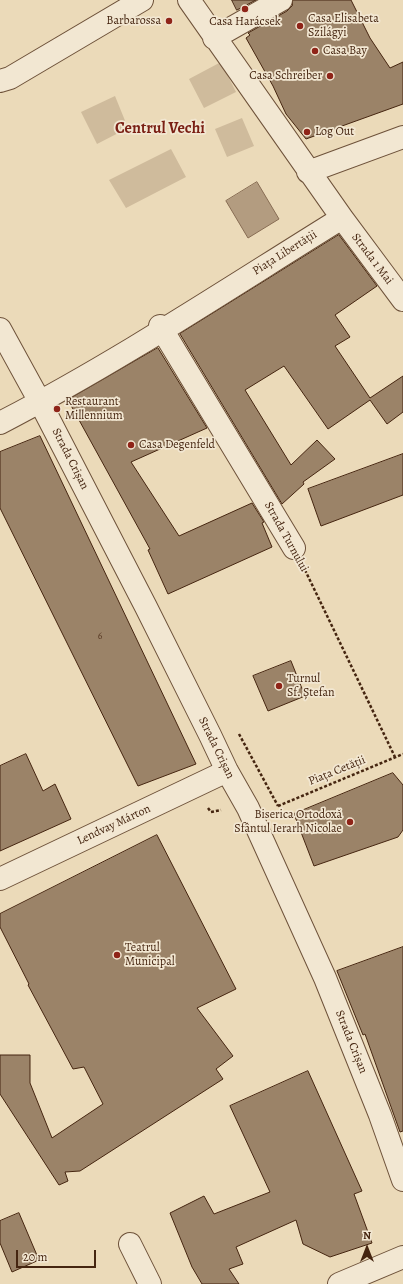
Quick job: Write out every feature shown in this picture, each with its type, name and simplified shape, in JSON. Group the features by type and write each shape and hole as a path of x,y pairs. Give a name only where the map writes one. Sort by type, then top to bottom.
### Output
{"street":[{"path":"0,81 10,78 118,9 142,0"},
{"path":"189,0 214,38 342,218"},
{"path":"214,38 281,0"},
{"path":"309,171 403,137"},
{"name":"Strada 1 Mai","path":"342,218 403,300"},
{"name":"Piața Libertății","path":"0,423 40,402 342,218"},
{"name":"Strada Crișan","path":"0,328 146,607 227,771 248,808 325,978 380,1115 403,1180"},
{"name":"Strada Turnului","path":"161,328 294,548"},
{"name":"Lendvay Márton","path":"0,879 227,771"},
{"path":"130,1244 150,1284"},
{"path":"339,1284 403,1257"}],"path":[{"name":"Strada Turnului","path":"294,548 395,757"},
{"name":"Piața Cetății","path":"278,806 403,754"},
{"path":"206,804 211,812 220,810"}],"shaded area":[{"path":"221,62 236,92 204,108 189,79"},
{"path":"115,96 128,128 97,144 81,112"},
{"path":"242,118 254,146 227,157 215,129"},
{"path":"171,149 186,177 126,208 109,180"},
{"path":"257,182 279,219 248,238 226,201"}],"building":[{"path":"232,0 256,0 237,10"},
{"path":"293,0 351,0 370,38 390,68 403,62 403,104 306,139 286,114 273,86 246,38 250,35 248,33 287,11 292,6"},
{"path":"339,235 377,286 335,315 350,337 335,346 370,398 403,376 403,412 387,424 370,400 328,429 284,366 245,390 291,465 317,440 335,459 303,482 304,484 282,504 180,334"},
{"name":"Casa Degenfeld","path":"158,348 207,428 131,462 179,536 252,503 264,522 262,523 272,547 168,594 148,550 150,549 68,400"},
{"path":"40,436 196,764 138,786 0,508 0,452"},
{"path":"403,454 403,495 321,526 308,489"},
{"name":"Turnul Sf. Ștefan","path":"291,661 305,696 268,711 253,676"},
{"path":"26,754 43,791 55,784 71,819 0,851 0,766"},
{"name":"Biserica Ortodoxă Sfântul Ierarh Nicolae","path":"393,773 403,785 403,830 398,837 314,866 294,814"},
{"name":"Teatrul Municipal","path":"157,835 236,989 197,1008 233,1056 216,1069 223,1079 80,1171 65,1172 68,1181 59,1185 0,1094 0,1055 30,1055 30,1083 52,1138 103,1104 84,1067 73,1069 28,985 29,984 0,927 0,914"},
{"path":"403,947 403,1131 400,1132 365,1034 363,1035 337,971"},
{"path":"308,1071 362,1191 354,1194 372,1243 330,1257 303,1244 296,1220 236,1247 243,1264 229,1269 239,1284 202,1284 192,1267 170,1213 204,1196 214,1214 270,1192 230,1106"},
{"path":"19,1213 39,1260 12,1272 0,1243 0,1221"}],"place":[{"name":"Casa Harácsek","path":"245,9"},
{"name":"Barbarossa","path":"169,21"},
{"name":"Casa Elisabeta Szilágyi","path":"300,26"},
{"name":"Casa Bay","path":"315,51"},
{"name":"Casa Schreiber","path":"330,76"},
{"name":"Log Out","path":"307,132"},
{"name":"Restaurant Millennium","path":"57,409"},
{"name":"Casa Degenfeld","path":"131,445"},
{"name":"Turnul Sf. Ștefan","path":"279,686"},
{"name":"Biserica Ortodoxă Sfântul Ierarh Nicolae","path":"350,822"},
{"name":"Teatrul Municipal","path":"117,955"}],"district":[{"name":"Centrul Vechi","path":"160,129"}]}
